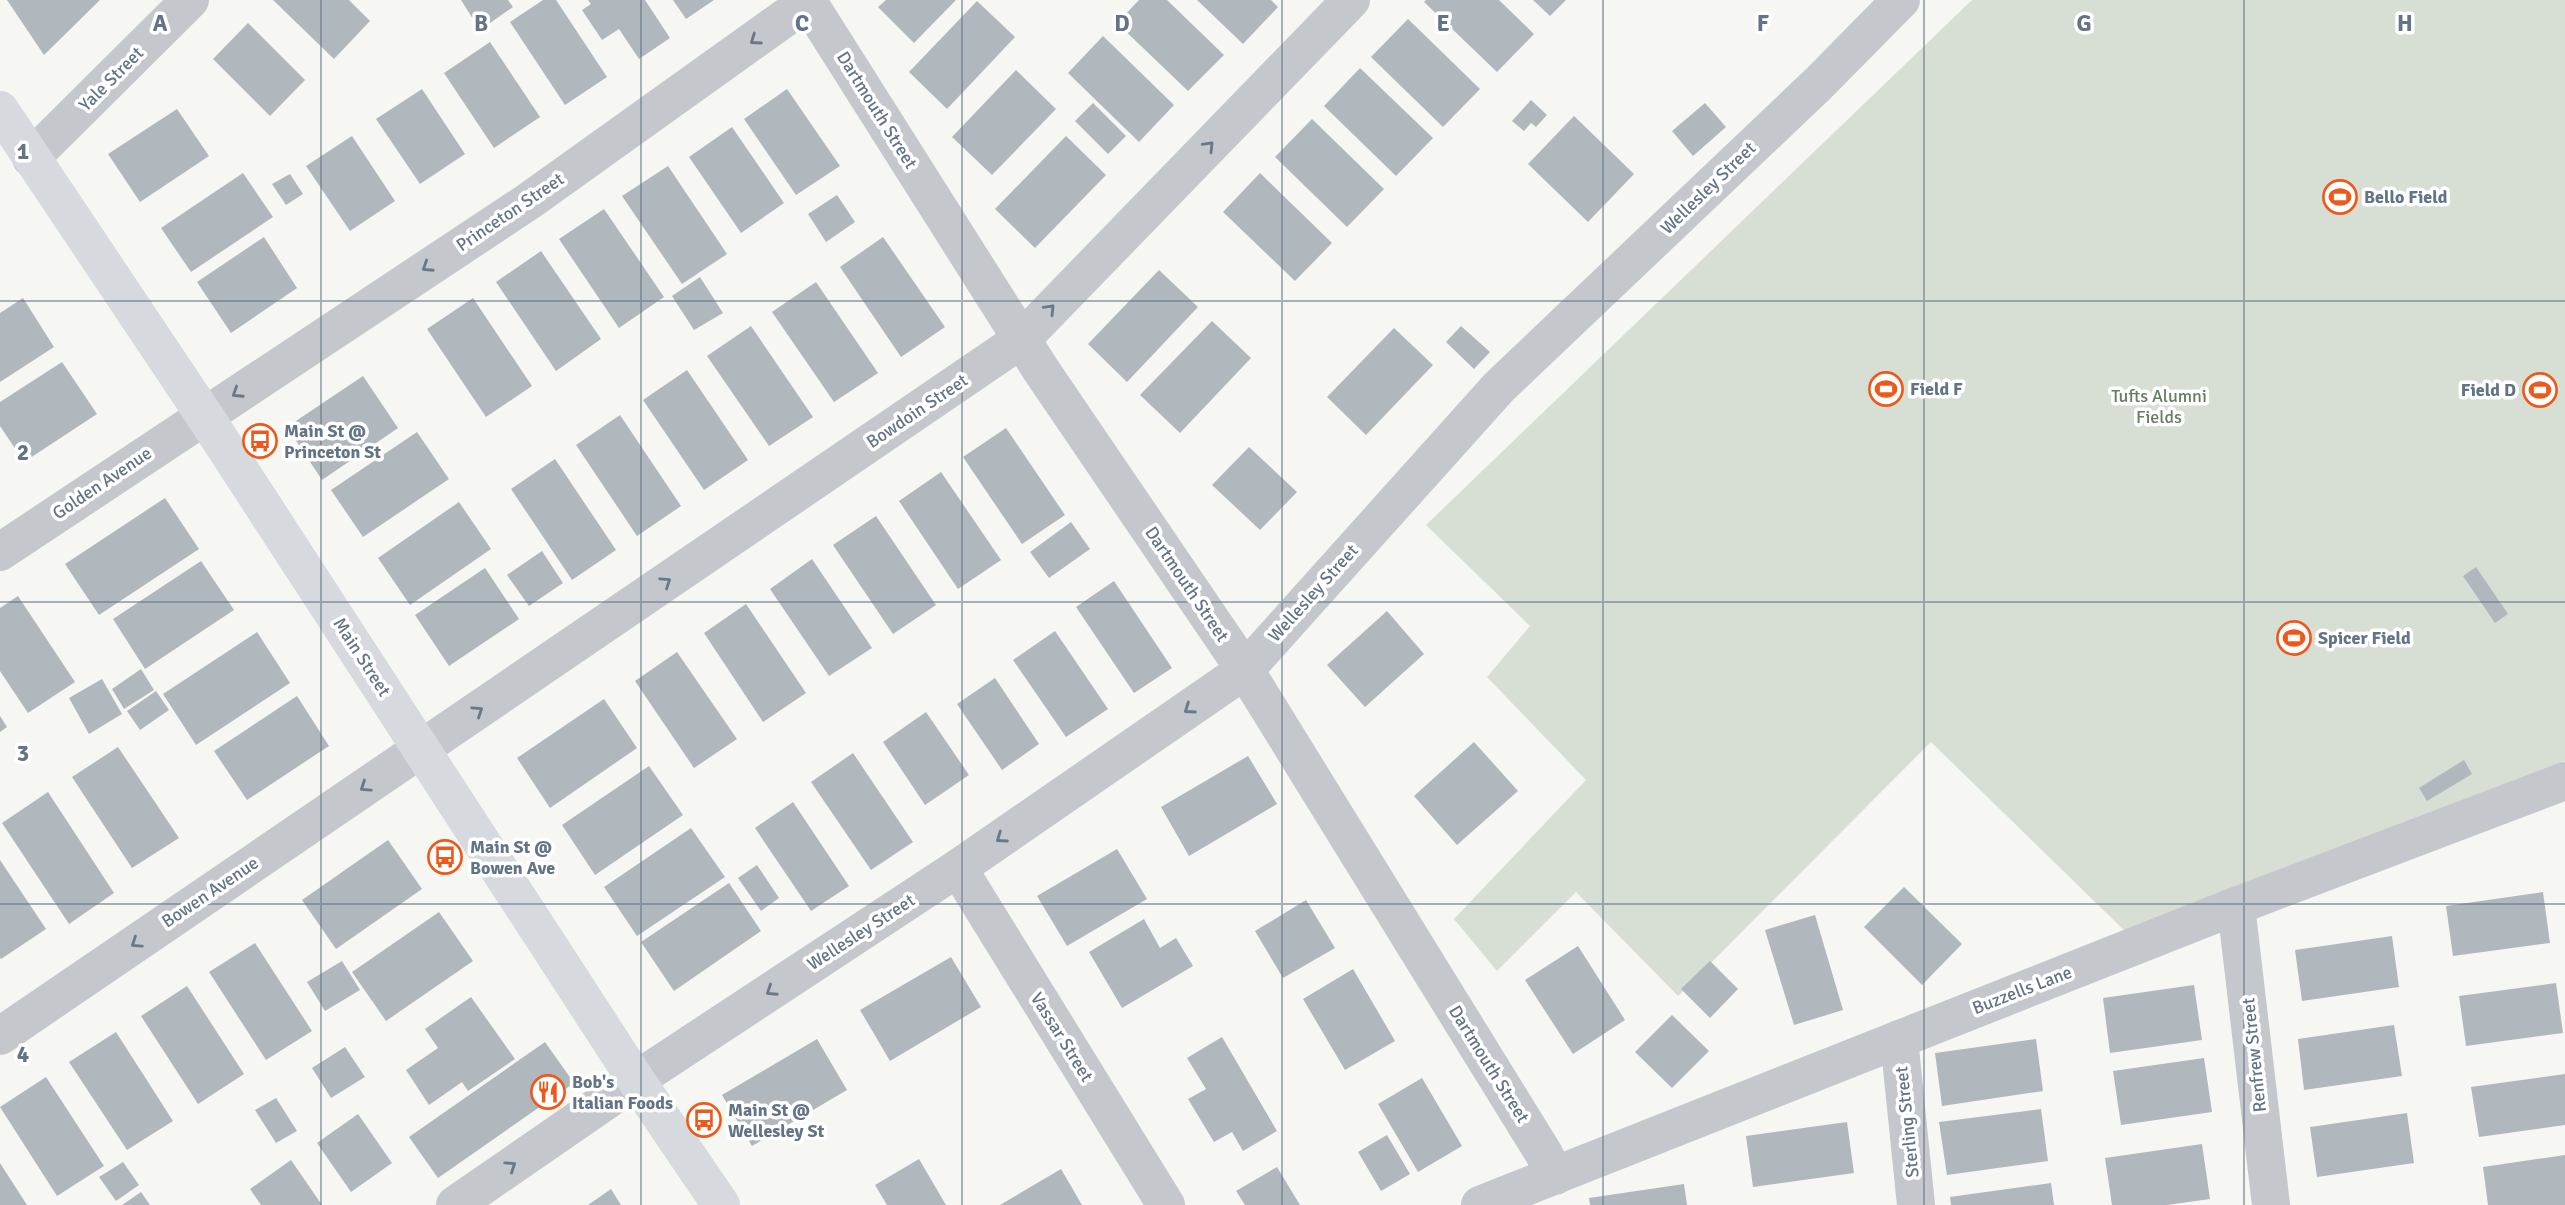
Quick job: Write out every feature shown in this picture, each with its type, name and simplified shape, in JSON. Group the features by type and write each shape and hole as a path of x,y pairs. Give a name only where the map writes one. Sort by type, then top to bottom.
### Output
{"main road":[{"name":"Main Street","path":"0,110 204,415 720,1205"}],"street":[{"name":"Yale Street","path":"31,158 190,0"},
{"name":"Bowdoin Street","path":"422,749 1022,339 1351,0"},
{"name":"Wellesley Street","path":"455,1205 636,1080 957,868 1245,670 1499,387 1818,84 1901,0"},
{"name":"Dartmouth Street","path":"809,1 1022,339 1245,670 1537,1142 1550,1191"},
{"name":"Princeton Street","path":"204,415 529,201 809,1"},
{"name":"Golden Avenue","path":"0,552 204,415"},
{"name":"Bowen Avenue","path":"0,1036 422,749"},
{"name":"Buzzells Lane","path":"1480,1205 1550,1191 1899,1039 2236,906 2565,781"},
{"name":"Vassar Street","path":"957,868 1167,1205"},
{"name":"Renfrew Street","path":"2236,906 2271,1205"},
{"name":"Sterling Street","path":"1899,1039 1916,1205"}],"green space":[{"name":"Tufts Alumni Fields","path":"1972,0 2565,0 2565,761 2131,937 1931,742 1678,996 1576,892 1497,971 1454,919 1586,780 1487,677 1530,626 1426,525"}],"building":[{"path":"7,0 100,0 44,55"},
{"path":"273,0 349,0 370,21 334,59"},
{"path":"461,0 508,0 513,7 480,30"},
{"path":"543,0 556,0 607,77 565,105 510,22"},
{"path":"588,0 645,0 670,38 639,59 619,29 602,40 582,10 591,4"},
{"path":"673,0 714,0 686,19"},
{"path":"886,0 956,0 914,43 878,7"},
{"path":"1139,0 1167,0 1224,55 1188,91 1117,23"},
{"path":"1197,0 1271,0 1278,7 1243,44"},
{"path":"1499,0 1534,34 1497,72 1424,2"},
{"path":"1533,0 1566,0 1550,16"},
{"path":"977,1 1015,37 947,109 909,72"},
{"path":"1408,19 1480,89 1443,127 1371,57"},
{"path":"248,23 305,80 270,116 213,59"},
{"path":"1103,36 1174,105 1139,142 1068,73"},
{"path":"490,42 540,117 494,148 444,73"},
{"path":"1360,68 1433,138 1396,176 1324,106"},
{"path":"1016,70 1056,109 992,175 952,137"},
{"path":"422,89 465,154 420,184 376,119"},
{"path":"787,89 840,166 796,195 744,119"},
{"path":"1531,100 1547,115 1536,127 1531,123 1524,131 1512,121"},
{"path":"1093,103 1126,136 1108,154 1075,121"},
{"path":"1705,103 1726,127 1693,156 1672,131"},
{"path":"177,109 209,156 140,202 108,154"},
{"path":"1574,116 1634,174 1588,222 1528,164"},
{"path":"1312,119 1384,189 1347,227 1275,157"},
{"path":"732,127 784,203 741,233 689,157"},
{"path":"352,136 395,201 350,231 306,166"},
{"path":"1066,136 1106,175 1035,248 995,209"},
{"path":"668,166 727,254 682,284 622,196"},
{"path":"243,173 273,217 191,272 161,228"},
{"path":"1260,173 1332,243 1295,281 1223,212"},
{"path":"290,174 303,194 286,205 272,184"},
{"path":"837,195 855,222 826,242 808,214"},
{"path":"604,209 664,297 619,328 559,239"},
{"path":"264,237 297,288 231,333 197,282"},
{"path":"883,237 945,327 901,357 840,267"},
{"path":"541,251 601,339 556,371 496,282"},
{"path":"1159,270 1198,307 1127,382 1088,344"},
{"path":"700,277 723,313 694,330 672,296"},
{"path":"816,282 878,373 834,402 772,312"},
{"path":"23,298 54,347 0,382 0,313"},
{"path":"473,298 532,386 486,417 427,329"},
{"path":"1212,321 1251,358 1180,433 1140,395"},
{"path":"751,326 813,417 769,446 707,356"},
{"path":"1461,326 1490,352 1474,369 1446,342"},
{"path":"1394,328 1433,365 1366,435 1327,397"},
{"path":"62,362 97,414 24,462 0,426 0,402"},
{"path":"687,370 748,460 704,490 643,400"},
{"path":"363,376 398,428 322,480 287,427"},
{"path":"620,415 681,506 637,536 576,445"},
{"path":"1006,428 1065,515 1022,544 963,457"},
{"path":"417,432 449,479 363,537 331,490"},
{"path":"1249,447 1297,492 1260,530 1212,485"},
{"path":"555,459 616,550 572,580 511,489"},
{"path":"941,472 1001,560 958,589 899,501"},
{"path":"165,498 199,549 99,615 65,564"},
{"path":"459,502 491,549 410,605 378,558"},
{"path":"876,516 936,605 893,634 833,545"},
{"path":"1071,522 1090,549 1049,578 1030,552"},
{"path":"542,551 563,583 529,606 507,575"},
{"path":"812,559 872,648 829,676 770,589"},
{"path":"201,561 234,610 145,669 113,619"},
{"path":"2476,567 2508,614 2495,623 2463,576"},
{"path":"485,568 519,619 449,666 415,615"},
{"path":"1114,581 1172,668 1134,693 1076,607"},
{"path":"18,596 75,682 28,713 0,671 0,608"},
{"path":"746,604 806,693 763,722 704,633"},
{"path":"1387,611 1424,654 1365,707 1327,665"},
{"path":"1055,631 1108,709 1066,737 1013,660"},
{"path":"257,632 290,683 196,745 163,694"},
{"path":"677,652 737,739 694,768 635,681"},
{"path":"141,669 154,690 124,709 112,689"},
{"path":"995,678 1039,744 1002,770 957,704"},
{"path":"102,679 122,714 89,734 69,698"},
{"path":"156,691 169,710 140,730 127,711"},
{"path":"297,696 329,746 247,800 214,751"},
{"path":"604,699 637,748 550,808 517,758"},
{"path":"926,712 969,775 925,805 883,742"},
{"path":"0,716 7,727 0,732"},
{"path":"1474,742 1518,791 1457,845 1414,796"},
{"path":"118,747 179,838 132,868 72,777"},
{"path":"853,753 913,842 871,870 811,782"},
{"path":"1248,756 1277,804 1189,856 1161,807"},
{"path":"2464,760 2472,774 2427,801 2419,788"},
{"path":"649,766 683,815 595,875 562,825"},
{"path":"48,792 114,893 69,924 2,823"},
{"path":"793,802 849,886 811,911 755,828"},
{"path":"691,828 725,877 637,936 604,887"},
{"path":"388,840 422,889 336,949 302,900"},
{"path":"1117,849 1147,899 1067,946 1037,896"},
{"path":"0,860 46,929 1,959 0,958"},
{"path":"757,865 779,898 761,911 738,878"},
{"path":"729,883 761,931 674,991 641,942"},
{"path":"1904,887 1962,944 1922,985 1864,927"},
{"path":"2543,892 2550,943 2453,956 2446,906"},
{"path":"1306,900 1335,948 1283,978 1255,931"},
{"path":"439,912 473,961 386,1021 352,972"},
{"path":"1815,915 1843,1010 1794,1025 1765,930"},
{"path":"1144,919 1160,948 1176,938 1193,966 1122,1008 1089,952"},
{"path":"2392,936 2399,987 2302,1001 2295,950"},
{"path":"255,943 312,1031 266,1060 209,972"},
{"path":"1578,946 1625,1020 1573,1054 1525,980"},
{"path":"951,957 981,1007 890,1061 860,1010"},
{"path":"342,961 360,990 325,1011 307,982"},
{"path":"1710,961 1738,989 1710,1018 1681,989"},
{"path":"1353,969 1395,1041 1345,1070 1303,999"},
{"path":"2556,983 2563,1033 2466,1046 2459,996"},
{"path":"2194,985 2202,1040 2110,1053 2103,998"},
{"path":"187,986 244,1074 198,1104 141,1016"},
{"path":"471,997 515,1059 468,1091 462,1082 429,1105 406,1070 438,1048 425,1029"},
{"path":"1672,1015 1709,1051 1672,1088 1635,1052"},
{"path":"2394,1025 2402,1076 2304,1090 2298,1039"},
{"path":"116,1032 173,1121 127,1150 69,1062"},
{"path":"1222,1037 1277,1131 1243,1151 1232,1132 1214,1142 1188,1099 1206,1089 1187,1058"},
{"path":"817,1039 847,1090 752,1146 722,1095"},
{"path":"2036,1039 2043,1091 1942,1106 1935,1053"},
{"path":"545,1042 574,1083 438,1178 409,1137"},
{"path":"345,1047 365,1077 331,1098 312,1068"},
{"path":"2204,1058 2212,1112 2121,1125 2113,1071"},
{"path":"2565,1074 2565,1125 2479,1137 2471,1087"},
{"path":"46,1077 104,1166 57,1196 0,1107"},
{"path":"1422,1078 1462,1146 1418,1172 1378,1104"},
{"path":"276,1098 297,1131 276,1143 255,1110"},
{"path":"2041,1109 2048,1161 1947,1175 1939,1122"},
{"path":"2407,1113 2414,1163 2317,1177 2310,1127"},
{"path":"358,1114 392,1163 351,1192 317,1143"},
{"path":"1847,1122 1854,1173 1753,1187 1746,1136"},
{"path":"1387,1135 1410,1174 1381,1191 1358,1152"},
{"path":"2202,1144 2210,1199 2167,1205 2112,1205 2105,1158"},
{"path":"2565,1155 2565,1205 2488,1205 2483,1167"},
{"path":"919,1159 946,1205 887,1205 875,1185"},
{"path":"291,1160 322,1205 261,1205 250,1189"},
{"path":"123,1162 139,1185 116,1201 99,1177"},
{"path":"0,1163 27,1205 0,1205"},
{"path":"1277,1167 1300,1205 1245,1205 1236,1191"},
{"path":"1061,1169 1082,1205 1000,1205"},
{"path":"2051,1183 2054,1205 1951,1205 1950,1197"},
{"path":"1684,1184 1687,1205 1590,1205 1589,1198"},
{"path":"611,1189 621,1205 588,1205"},
{"path":"141,1192 150,1205 122,1205"}],"place":[{"name":"Bello Field","path":"2340,197"},
{"name":"Field F","path":"1886,389"},
{"name":"Field D","path":"2540,390"},
{"name":"Main St @ Princeton St","path":"260,441"},
{"name":"Spicer Field","path":"2294,638"},
{"name":"Main St @ Bowen Ave","path":"445,857"},
{"name":"Bob's Italian Foods","path":"548,1092"},
{"name":"Main St @ Wellesley St","path":"704,1120"}]}
